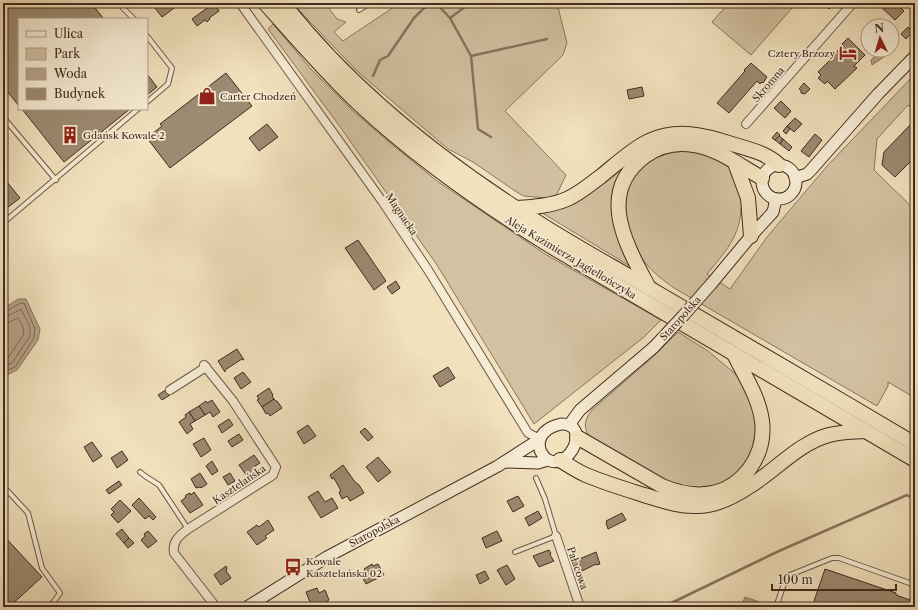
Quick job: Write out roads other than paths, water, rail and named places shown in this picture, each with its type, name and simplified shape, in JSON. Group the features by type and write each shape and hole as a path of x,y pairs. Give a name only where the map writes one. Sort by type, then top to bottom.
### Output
{"highway":[{"name":"Aleja Kazimierza Jagiellończyka","path":"266,3 316,62 360,105 442,174 583,257 734,354 915,460"},
{"name":"Aleja Kazimierza Jagiellończyka","path":"284,3 322,48 388,112 424,142 516,208 537,230"},
{"path":"516,208 547,205 567,199 594,181 640,145 649,140 670,134 684,133 719,140 762,154 772,159 778,165"},
{"path":"649,288 628,249 621,229 618,212 619,198 623,184 639,161 649,153 661,147 674,144 695,145 719,154 762,178"},
{"path":"735,163 748,198 751,236"},
{"name":"Aleja Kazimierza Jagiellończyka","path":"583,257 649,288 915,444"},
{"path":"577,437 672,490 689,494 703,494 726,489 738,481 751,466 759,450 762,433 761,413 758,403 734,354"},
{"path":"554,460 603,482 668,503 684,506 698,506 714,504 731,498 752,486 806,445 819,439 830,435 865,430"}],"main road":[{"path":"795,178 802,176 811,170 878,94 915,56"},
{"path":"778,165 789,169 795,178 796,184 791,194 782,199 776,199 771,197 764,189 762,178 768,169 778,165"},
{"name":"Staropolska","path":"569,425 580,410 654,347 684,316 773,212 776,199"},
{"path":"557,425 569,425 576,432 577,437 574,448 569,454 554,460 543,456 540,439 543,433 557,425"},
{"name":"Staropolska","path":"247,607 351,543 504,462 540,439"},
{"name":"Staropolska","path":"504,462 538,463 554,460"}],"street":[{"name":"Magnacka","path":"240,3 386,208 428,270 528,433 540,439"},
{"name":"Skromna","path":"746,124 853,3"},
{"name":"Kasztelańska","path":"170,390 205,366 233,401 276,467 273,475 178,536 173,550 174,553 216,607"},
{"name":"Pałacowa","path":"556,536 580,607"}],"lane":[{"path":"118,3 133,18"},
{"path":"359,10 370,3"},
{"path":"148,37 172,68 168,84 148,101"},
{"path":"3,223 56,180 137,110"},
{"path":"3,117 56,180"},
{"path":"537,230 556,242 537,230"},
{"path":"583,257 563,245 583,257"},
{"path":"140,472 158,485 188,529"},
{"path":"515,552 556,536 545,499 536,478"},
{"path":"3,486 28,513 42,568 60,593 50,607"},
{"path":"776,607 785,582 790,575 832,558 839,558 915,585"}],"water":[{"path":"873,58 882,58 872,65 871,60"},
{"path":"18,299 26,299 40,329 38,340 17,370 3,377 3,309"},
{"path":"745,597 765,604 764,607 741,607"}],"waterway":[{"path":"373,76 380,60 388,56 414,18 423,9 433,3"},
{"path":"436,3 450,18 471,56 478,129 491,137"},
{"path":"450,18 469,4 484,3"},
{"path":"471,56 547,39"},
{"path":"663,607 779,551 907,495 915,500"}],"place":[{"name":"Cztery Brzozy","path":"848,53"},
{"name":"Carter Chodzeń","path":"207,96"},
{"name":"Gdańsk Kowale 2","path":"70,135"},
{"name":"Kowale Kasztelańska 02","path":"293,567"}]}
